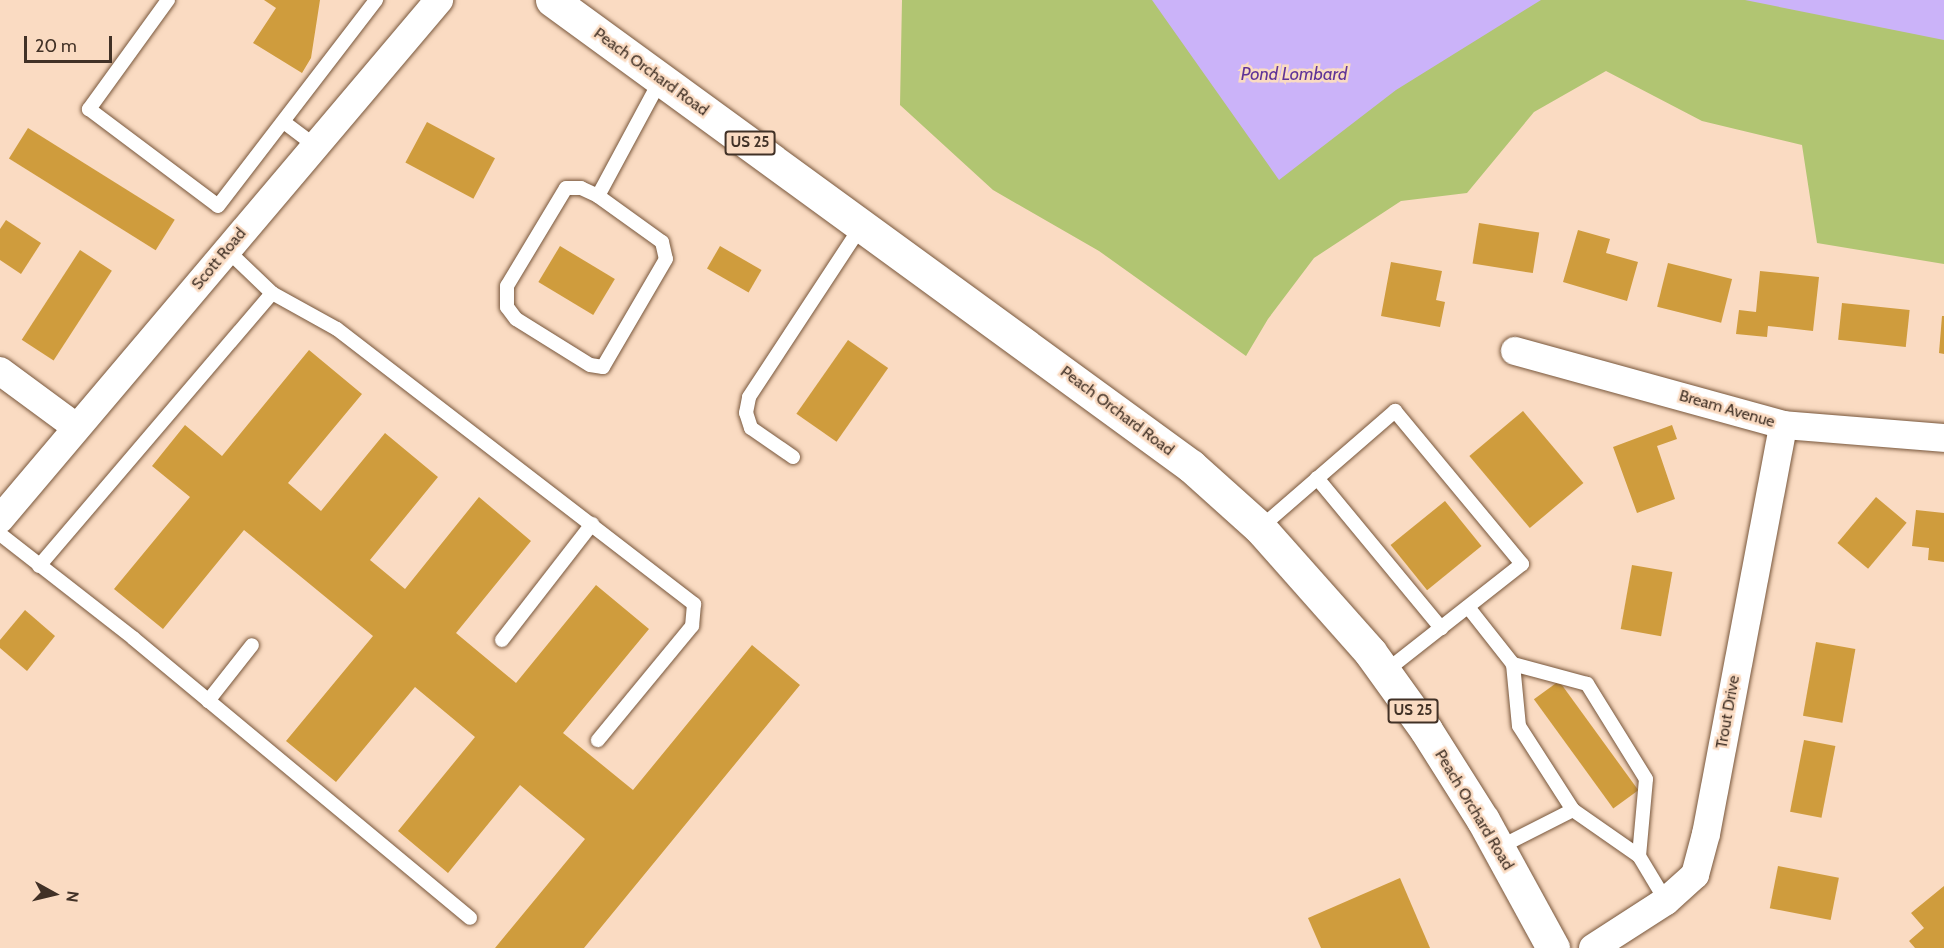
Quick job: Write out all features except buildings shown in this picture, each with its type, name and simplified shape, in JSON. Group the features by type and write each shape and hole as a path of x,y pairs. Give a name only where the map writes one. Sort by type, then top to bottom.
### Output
{"main road":[{"name":"Peach Orchard Road","path":"552,0 949,286 1191,466 1260,528 1309,580 1384,673 1426,730 1498,848 1553,948"}],"street":[{"name":"Scott Road","path":"0,519 439,0"},
{"name":"Bream Avenue","path":"1515,351 1783,425 1944,438"},
{"path":"0,371 76,427"},
{"name":"Trout Drive","path":"1593,948 1666,901 1695,875 1704,842 1783,425"}],"lane":[{"path":"168,0 89,109 218,206 285,123 376,0"},
{"path":"598,196 661,79"},
{"path":"285,123 315,147"},
{"path":"566,188 580,188 598,196 662,242 666,259 603,367 590,365 516,319 507,307 507,286 561,194 566,188"},
{"path":"793,457 751,428 746,413 749,397 863,224"},
{"path":"227,250 272,293 337,329 694,603 692,626 598,740"},
{"path":"39,566 272,293"},
{"path":"1260,528 1395,411 1522,564 1384,673"},
{"path":"1317,478 1441,628"},
{"path":"502,640 592,524"},
{"path":"0,534 208,700 470,918"},
{"path":"1468,607 1513,664 1519,726 1573,810 1639,856 1666,901"},
{"path":"208,700 252,645"},
{"path":"1513,664 1587,684 1646,779 1639,856"},
{"path":"1498,848 1573,810"}],"green space":[{"path":"902,0 1944,0 1944,264 1817,243 1802,145 1702,121 1606,71 1534,112 1467,193 1401,201 1314,258 1268,319 1246,356 1099,251 993,190 900,105"}],"water":[{"name":"Pond Lombard","path":"1152,0 1541,0 1396,90 1279,180"},
{"path":"1745,0 1944,0 1944,40"}]}
